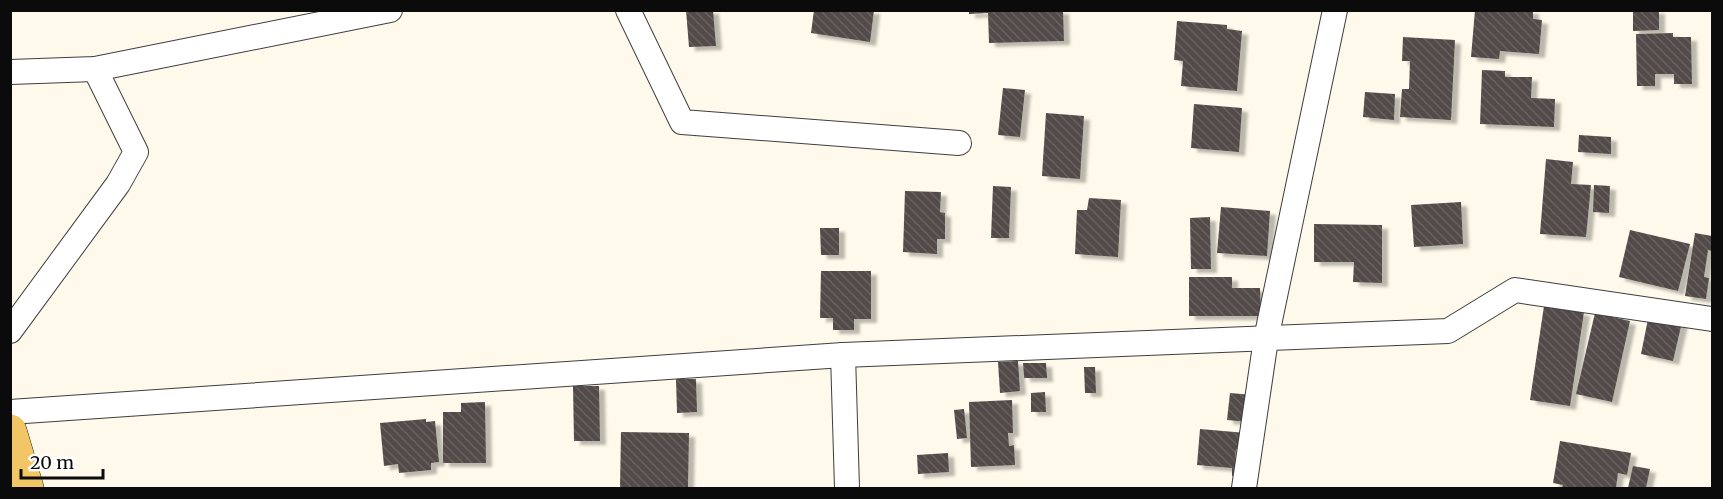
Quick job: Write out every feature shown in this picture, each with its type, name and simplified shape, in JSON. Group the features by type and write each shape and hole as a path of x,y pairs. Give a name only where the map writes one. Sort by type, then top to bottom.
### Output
{"main road":[{"path":"10,430 27,489"}],"street":[{"path":"10,72 95,69 390,10"},
{"path":"628,10 682,122 958,143"},
{"path":"1244,489 1266,339 1335,10"},
{"path":"10,331 118,184 136,152 95,69"},
{"path":"10,412 843,355 1448,331 1515,290 1713,319"},
{"path":"843,355 847,489"}],"building":[{"path":"686,10 713,10 716,46 689,47"},
{"path":"814,10 874,10 870,42 811,33"},
{"path":"969,10 1063,10 1064,41 989,43 988,13 969,14"},
{"path":"1475,10 1533,10 1533,19 1542,20 1539,54 1500,51 1499,59 1471,57"},
{"path":"1633,10 1659,10 1659,30 1633,31"},
{"path":"1177,21 1227,25 1227,29 1242,31 1237,91 1181,86 1183,61 1174,60"},
{"path":"1673,33 1673,37 1691,37 1692,84 1674,84 1674,74 1655,74 1655,86 1637,86 1636,34"},
{"path":"1403,37 1455,40 1451,120 1400,117 1402,89 1409,89 1410,61 1402,61"},
{"path":"1482,70 1505,71 1505,77 1532,77 1531,98 1555,99 1554,127 1480,124"},
{"path":"1003,88 1025,90 1020,137 998,135"},
{"path":"1365,92 1395,94 1394,120 1363,117"},
{"path":"1194,104 1242,108 1239,152 1191,148"},
{"path":"1046,113 1084,116 1080,179 1042,176"},
{"path":"1579,135 1611,137 1611,154 1578,152"},
{"path":"1546,159 1573,162 1571,184 1591,185 1586,237 1540,234"},
{"path":"1594,185 1610,186 1609,213 1593,212"},
{"path":"993,186 1011,187 1009,238 991,238"},
{"path":"905,191 941,192 940,212 945,213 945,239 937,239 937,254 903,252"},
{"path":"1089,198 1121,200 1118,257 1075,254 1077,210 1087,210"},
{"path":"1461,202 1463,244 1414,247 1411,205"},
{"path":"1221,207 1270,211 1267,256 1217,253"},
{"path":"1210,217 1211,269 1191,269 1190,218"},
{"path":"1314,224 1382,225 1382,283 1353,282 1354,262 1314,262"},
{"path":"820,228 839,228 839,255 821,255"},
{"path":"1630,230 1690,244 1678,291 1619,277"},
{"path":"1695,233 1712,236 1712,251 1708,250 1704,277 1709,278 1706,299 1685,296"},
{"path":"821,271 871,271 871,319 854,319 854,330 833,330 833,318 820,318"},
{"path":"1189,277 1232,277 1232,288 1260,288 1261,316 1189,316"},
{"path":"1544,306 1584,312 1570,406 1530,400"},
{"path":"1595,313 1630,321 1612,402 1576,394"},
{"path":"1649,314 1682,322 1673,361 1641,354"},
{"path":"1018,361 1020,391 1000,393 998,362"},
{"path":"1023,363 1046,363 1047,378 1024,378"},
{"path":"1084,367 1095,367 1096,393 1085,393"},
{"path":"676,379 696,379 697,412 677,413"},
{"path":"573,386 599,386 600,441 574,441"},
{"path":"1045,392 1046,412 1031,412 1031,393"},
{"path":"1230,393 1253,395 1249,422 1227,420"},
{"path":"1012,400 1013,433 1008,433 1009,446 1014,445 1015,465 971,467 969,402"},
{"path":"485,402 486,463 443,463 443,412 461,412 461,403"},
{"path":"964,409 967,438 957,439 954,410"},
{"path":"426,419 426,422 435,421 439,462 431,463 431,470 399,473 398,464 384,466 380,423"},
{"path":"1200,429 1246,433 1245,449 1236,449 1235,458 1243,459 1241,476 1232,476 1232,468 1197,465"},
{"path":"621,432 689,433 688,488 620,488"},
{"path":"1560,441 1631,453 1627,475 1618,473 1616,488 1562,488 1563,485 1553,483"},
{"path":"948,453 949,472 918,474 917,455"},
{"path":"1633,466 1650,469 1646,488 1628,488"}]}
